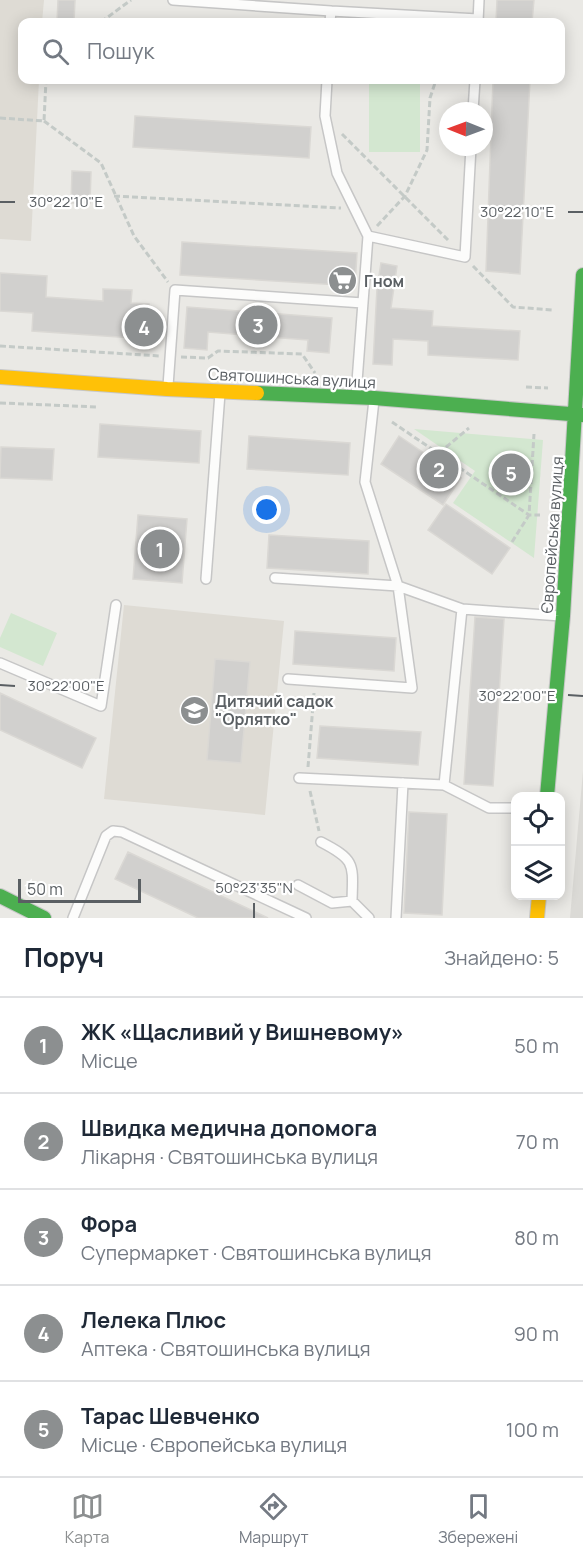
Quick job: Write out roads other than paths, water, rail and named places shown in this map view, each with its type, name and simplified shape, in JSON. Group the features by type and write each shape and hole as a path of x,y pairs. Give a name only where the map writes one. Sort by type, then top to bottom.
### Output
{"street":[{"name":"Європейська вулиця","path":"548,792 580,415 583,275"},
{"name":"Святошинська вулиця","path":"0,377 167,389 374,398 580,415"},
{"path":"0,896 44,918"},
{"path":"537,918 539,900"}],"lane":[{"path":"173,0 434,18"},
{"path":"478,18 479,0"},
{"path":"330,18 331,11"},
{"path":"327,84 325,116 337,173 368,236 356,398"},
{"path":"474,102 475,84"},
{"path":"368,236 465,258 471,156"},
{"path":"167,389 174,290 363,303"},
{"path":"206,579 221,390"},
{"path":"288,679 412,688 398,586 365,482 374,398"},
{"path":"275,578 398,586 462,609 563,616"},
{"path":"0,663 100,706 116,605"},
{"path":"444,785 462,609"},
{"path":"303,778 444,785 489,808 511,808"},
{"path":"396,918 403,783"},
{"path":"73,918 106,836 113,831 122,832 306,918"},
{"path":"321,842 346,857 352,868 352,901 369,918"},
{"path":"298,885 332,903 352,901"}],"place":[{"name":"Гном","path":"343,281"},
{"name":"Фора","path":"258,325"},
{"name":"Лелека Плюс","path":"144,327"},
{"name":"Швидка медична допомога","path":"439,469"},
{"name":"Тарас Шевченко","path":"511,473"},
{"name":"ЖК «Щасливий у Вишневому»","path":"160,549"},
{"name":"Дитячий садок \"Орлятко\"","path":"194,710"}]}
